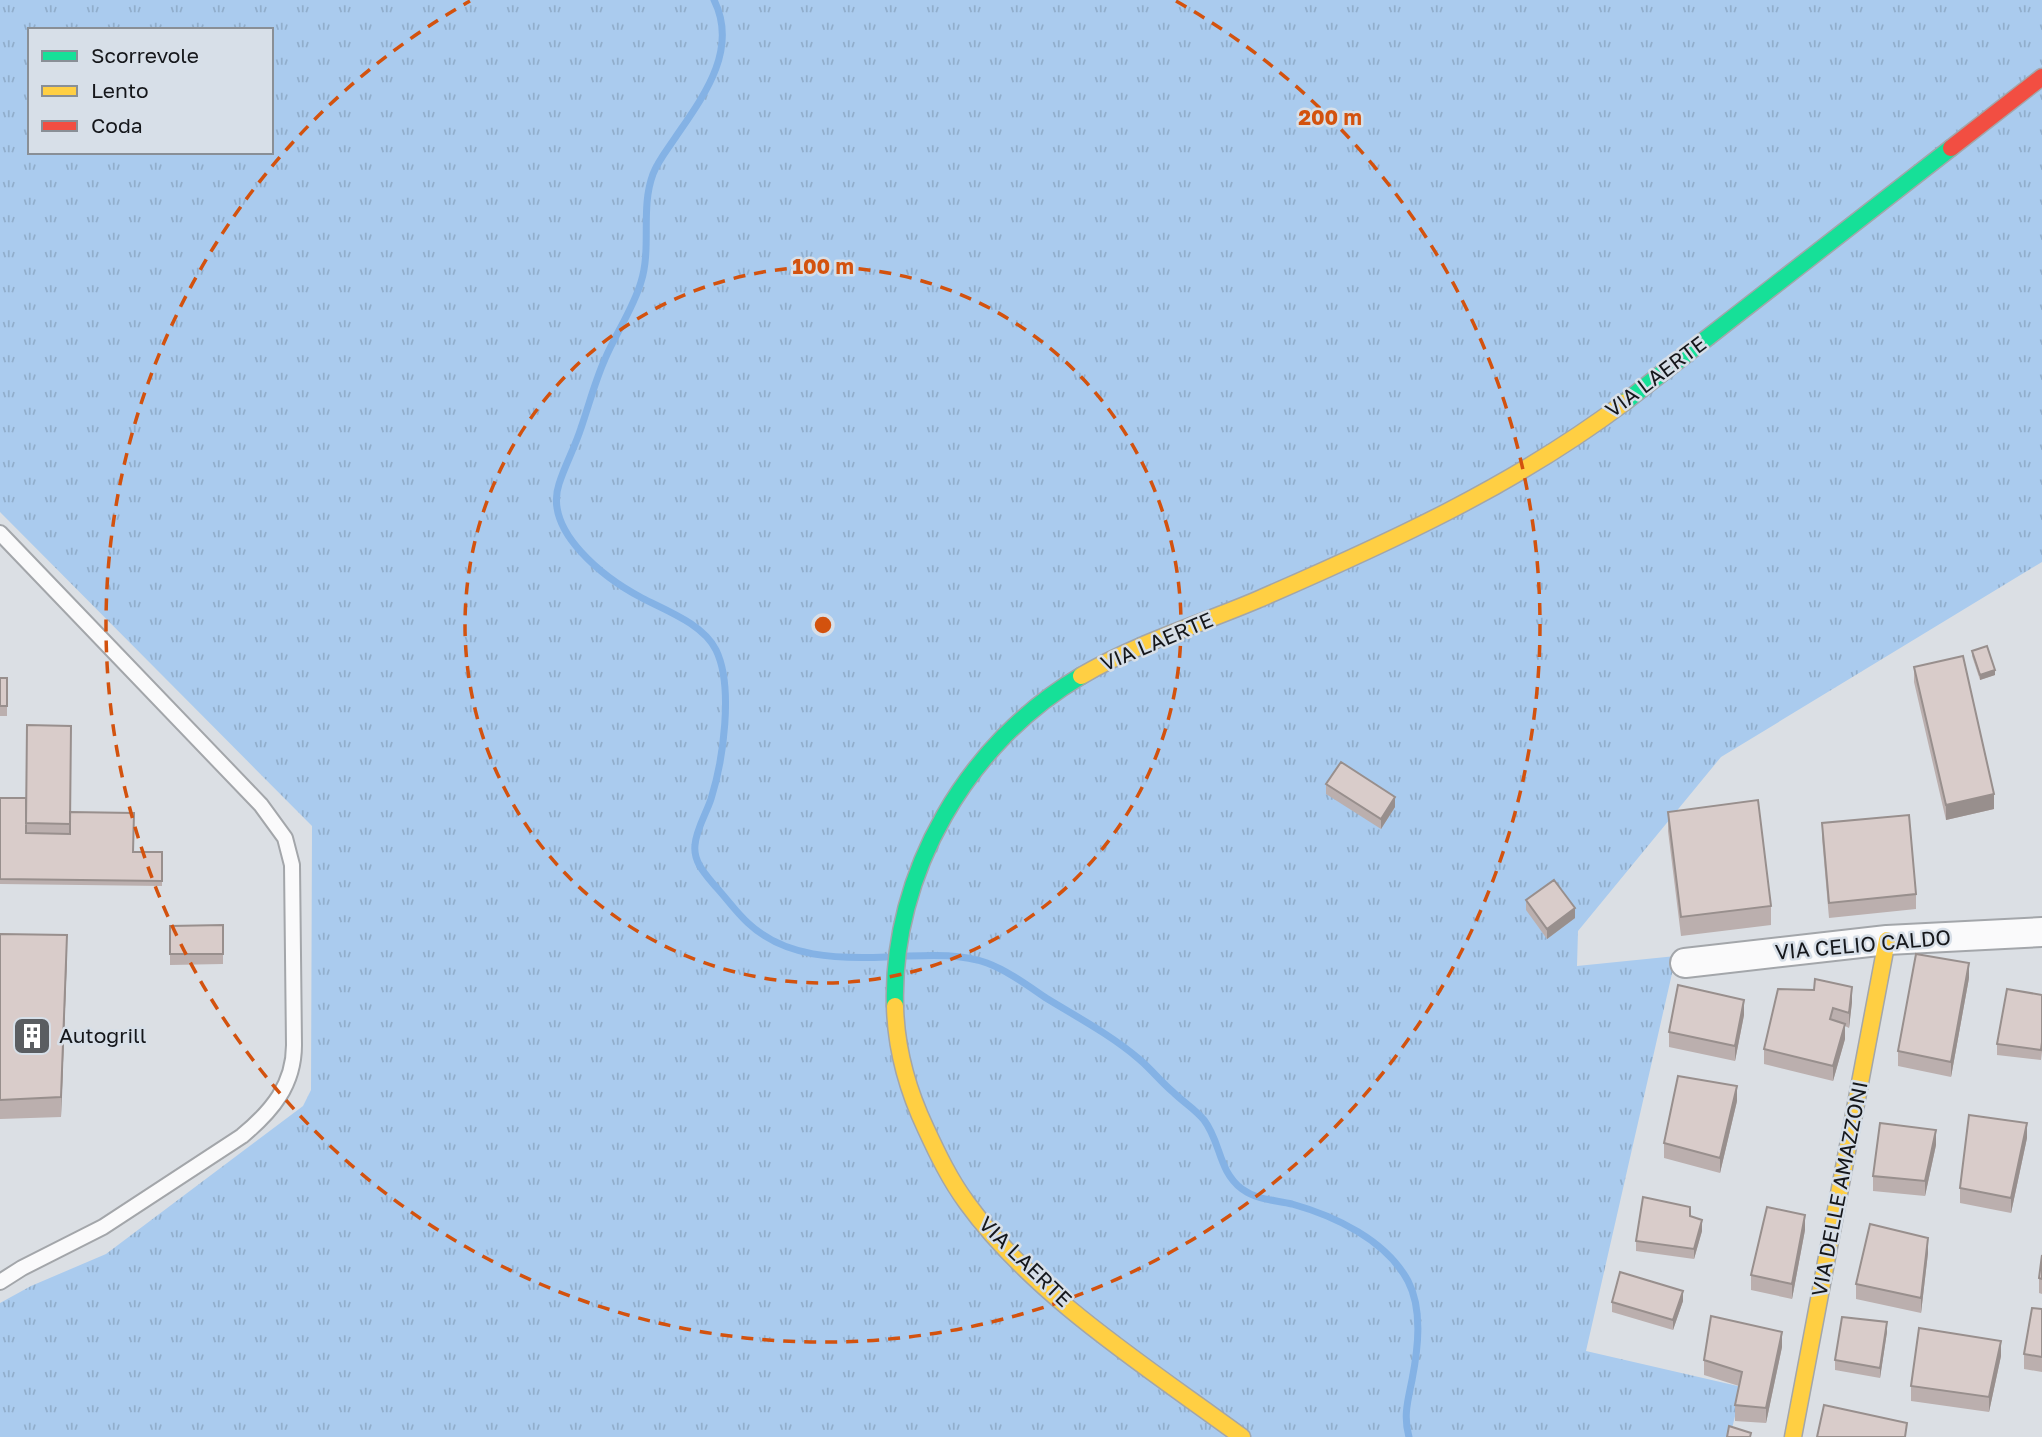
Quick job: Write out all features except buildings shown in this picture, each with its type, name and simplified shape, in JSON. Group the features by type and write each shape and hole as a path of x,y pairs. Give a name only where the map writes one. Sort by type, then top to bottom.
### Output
{"street":[{"name":"VIA LAERTE","path":"1242,1437 1066,1302 1008,1250 976,1216 945,1169 923,1125 908,1088 896,1036 894,994 898,945 905,912 932,838 960,788 1005,735 1045,700 1077,678 1149,642 1202,623 1431,521 1492,490 1547,457 1636,393 2042,77"},
{"name":"VIA CELIO CALDO","path":"1685,963 1887,940 2042,932"},
{"name":"VIA DELLE AMAZZONI","path":"1793,1437 1887,940"}],"lane":[{"path":"0,533 261,805 279,829 292,865 294,1054 291,1073 280,1097 242,1136 103,1227 0,1282"}],"green space":[{"path":"0,0 2042,0 2042,562 1721,757 1578,931 1577,966 1676,956 1586,1351 1742,1387 1730,1437 0,1437 0,1303 31,1286 106,1254 303,1106 311,1090 312,826 0,512"}],"waterway":[{"path":"714,0 721,19 720,55 706,90 653,174 647,201 646,255 641,282 598,376 579,435 559,484 556,502 560,519 569,536 596,566 627,590 693,626 716,650 724,684 725,724 711,799 696,839 696,857 704,873 748,923 778,943 813,954 886,957"},
{"path":"908,956 968,958 987,963 1017,979 1128,1050 1197,1112 1210,1129 1228,1174 1242,1189 1260,1198 1292,1204 1325,1215 1358,1232 1387,1253 1408,1281 1416,1304 1416,1356 1406,1415 1409,1437"}],"traffic: fast":[{"path":"1625,402 1951,148"},
{"path":"895,1006 897,956 906,908 922,861 944,816 971,774 1004,737 1040,704 1081,676"}],"traffic: slow":[{"path":"1081,676 1146,644 1305,579 1447,512 1538,461 1625,402"},
{"path":"1793,1437 1887,940"},
{"path":"895,1006 901,1054 909,1085 940,1158 967,1203 1026,1270 1095,1330 1242,1437"}],"traffic: jam":[{"path":"1951,148 2042,77"}],"place":[{"name":"Autogrill","path":"32,1036"}]}
